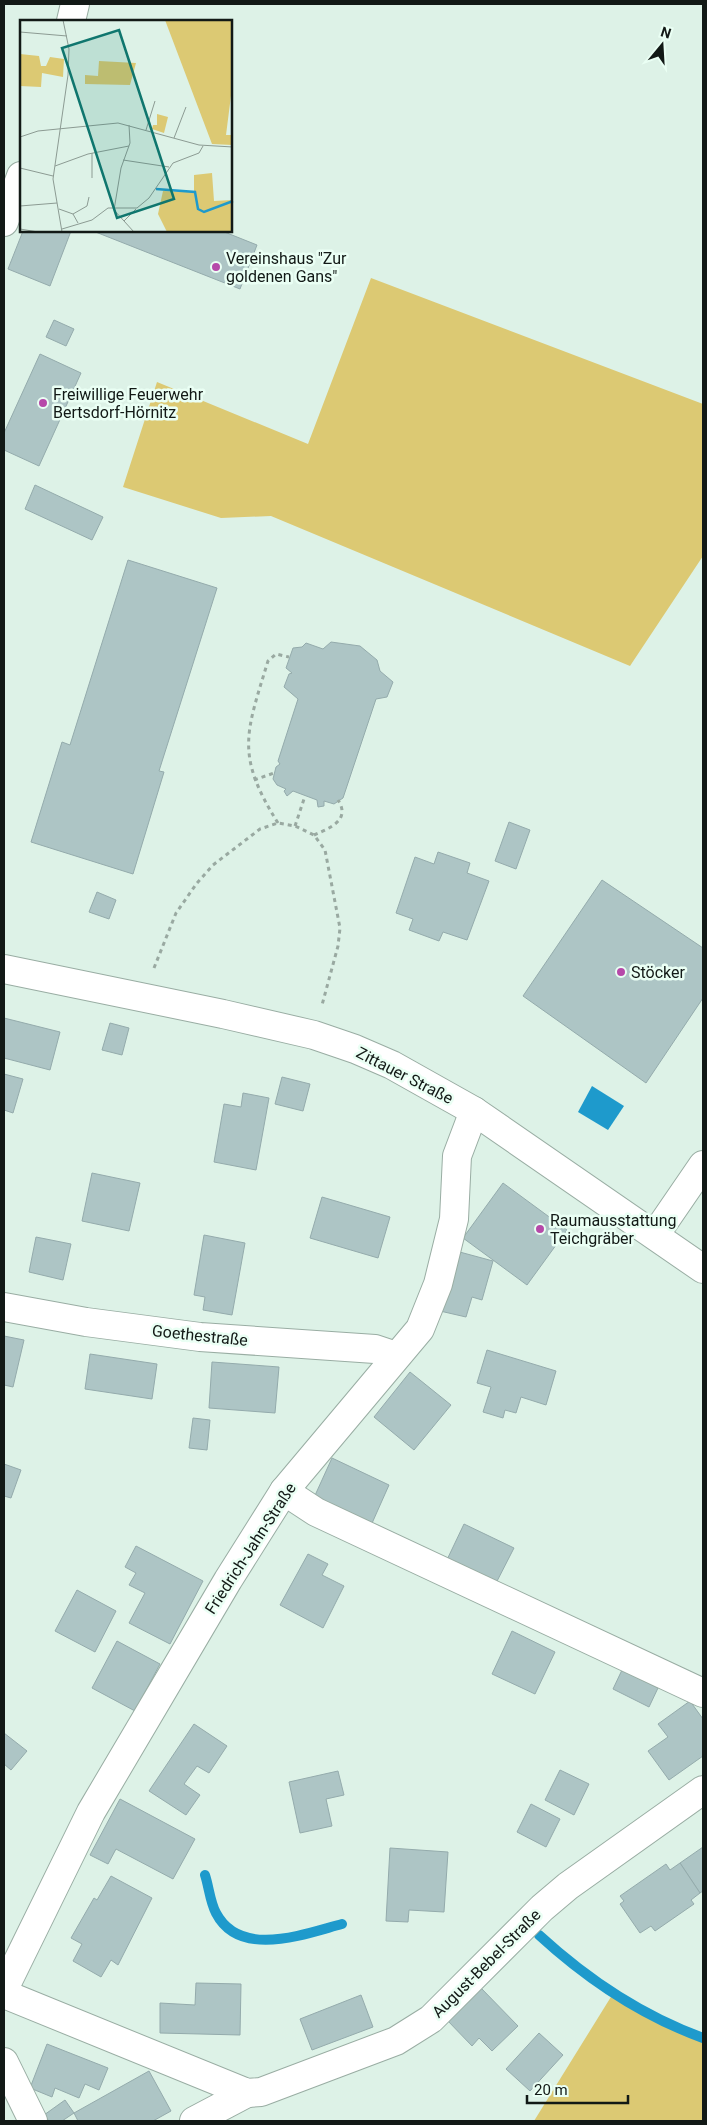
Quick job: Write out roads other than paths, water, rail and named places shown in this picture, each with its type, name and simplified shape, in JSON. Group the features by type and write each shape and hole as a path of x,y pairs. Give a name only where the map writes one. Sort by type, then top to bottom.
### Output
{"street":[{"path":"71,20 75,4"},
{"path":"4,222 20,179"},
{"name":"Zittauer Straße","path":"4,968 314,1035 355,1049 392,1065 474,1111 703,1269"},
{"name":"Friedrich-Jahn-Straße","path":"4,1989 92,1812 228,1580 284,1491 420,1329 438,1284 454,1219 457,1156 474,1111"},
{"path":"655,1235 703,1164"},
{"name":"Goethestraße","path":"4,1307 86,1322 200,1337 375,1349 396,1356"},
{"path":"284,1491 316,1512 703,1693"},
{"name":"August-Bebel-Straße","path":"194,2121 247,2093 261,2092 396,2041 430,2019 542,1908 568,1886 703,1790"},
{"path":"4,1994 247,2093"},
{"path":"4,2062 34,2121"}],"water":[{"path":"592,1086 624,1106 608,1130 578,1112"}],"waterway":[{"path":"205,1875 216,1913 227,1927 240,1936 274,1940 342,1924"},
{"path":"539,1935 576,1967 616,1995 658,2019 703,2038"}],"place":[{"name":"Vereinshaus \"Zur goldenen Gans\"","path":"216,267"},
{"name":"Freiwillige Feuerwehr Bertsdorf-Hörnitz","path":"43,403"},
{"name":"Stöcker","path":"621,972"},
{"name":"Raumausstattung Teichgräber","path":"540,1229"}]}
